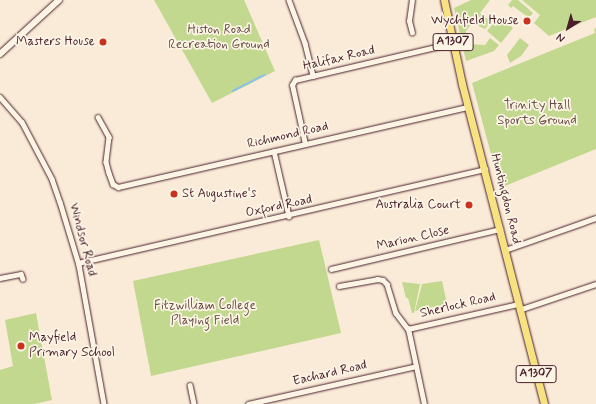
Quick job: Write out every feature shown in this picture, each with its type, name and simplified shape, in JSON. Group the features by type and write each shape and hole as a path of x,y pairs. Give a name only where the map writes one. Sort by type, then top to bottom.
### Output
{"main road":[{"path":"0,54 59,0"},
{"name":"Huntingdon Road","path":"444,0 468,107 544,404"}],"street":[{"path":"289,0 305,42 313,76"},
{"path":"412,0 409,21 412,33"},
{"name":"Halifax Road","path":"305,144 292,85 295,80 453,43"},
{"name":"Windsor Road","path":"0,97 22,122 52,179 78,263 104,404"},
{"name":"Richmond Road","path":"98,117 109,137 106,162 113,184 118,187 468,107"},
{"path":"274,151 289,216"},
{"name":"Oxford Road","path":"78,263 289,216 485,169"},
{"path":"505,250 596,218"},
{"name":"Marion Close","path":"331,269 500,229"},
{"path":"0,278 21,274 23,278"},
{"path":"340,286 377,279 383,280 387,284 396,313 408,329"},
{"name":"Sherlock Road","path":"424,404 408,329 518,307 596,284"},
{"name":"Eachard Road","path":"248,404 416,366"},
{"path":"190,385 194,404"}],"green space":[{"name":"Histon Road Recreation Ground","path":"154,0 244,0 275,71 212,103"},
{"path":"471,0 490,0 480,13 489,20 495,17 485,29 472,23 466,31 467,44 485,45 490,38 499,45 494,51 466,61 454,8"},
{"path":"512,0 518,0 533,13 529,18 513,6 511,8 508,5"},
{"path":"522,0 596,0 596,17 549,36 534,23 540,15"},
{"path":"499,17 513,28 501,43 487,31"},
{"name":"Trinity Hall Sports Ground","path":"596,28 596,149 500,188 472,83 595,33 594,29"},
{"path":"520,38 529,45 521,56 510,63 507,55"},
{"name":"Fitzwilliam College Playing Field","path":"319,240 341,333 151,376 133,281"},
{"path":"442,281 447,304 415,311 422,284"},
{"path":"402,282 420,284 414,313 412,313 408,298 406,298"},
{"name":"Mayfield Primary School","path":"36,313 52,400 34,404 0,404 0,370 13,366 5,320"}],"waterway":[{"path":"233,91 264,75"}],"place":[{"name":"Wychfield House","path":"527,21"},
{"name":"Masters House","path":"103,42"},
{"name":"St Augustine's","path":"174,194"},
{"name":"Australia Court","path":"469,205"},
{"name":"Mayfield Primary School","path":"21,346"}]}
